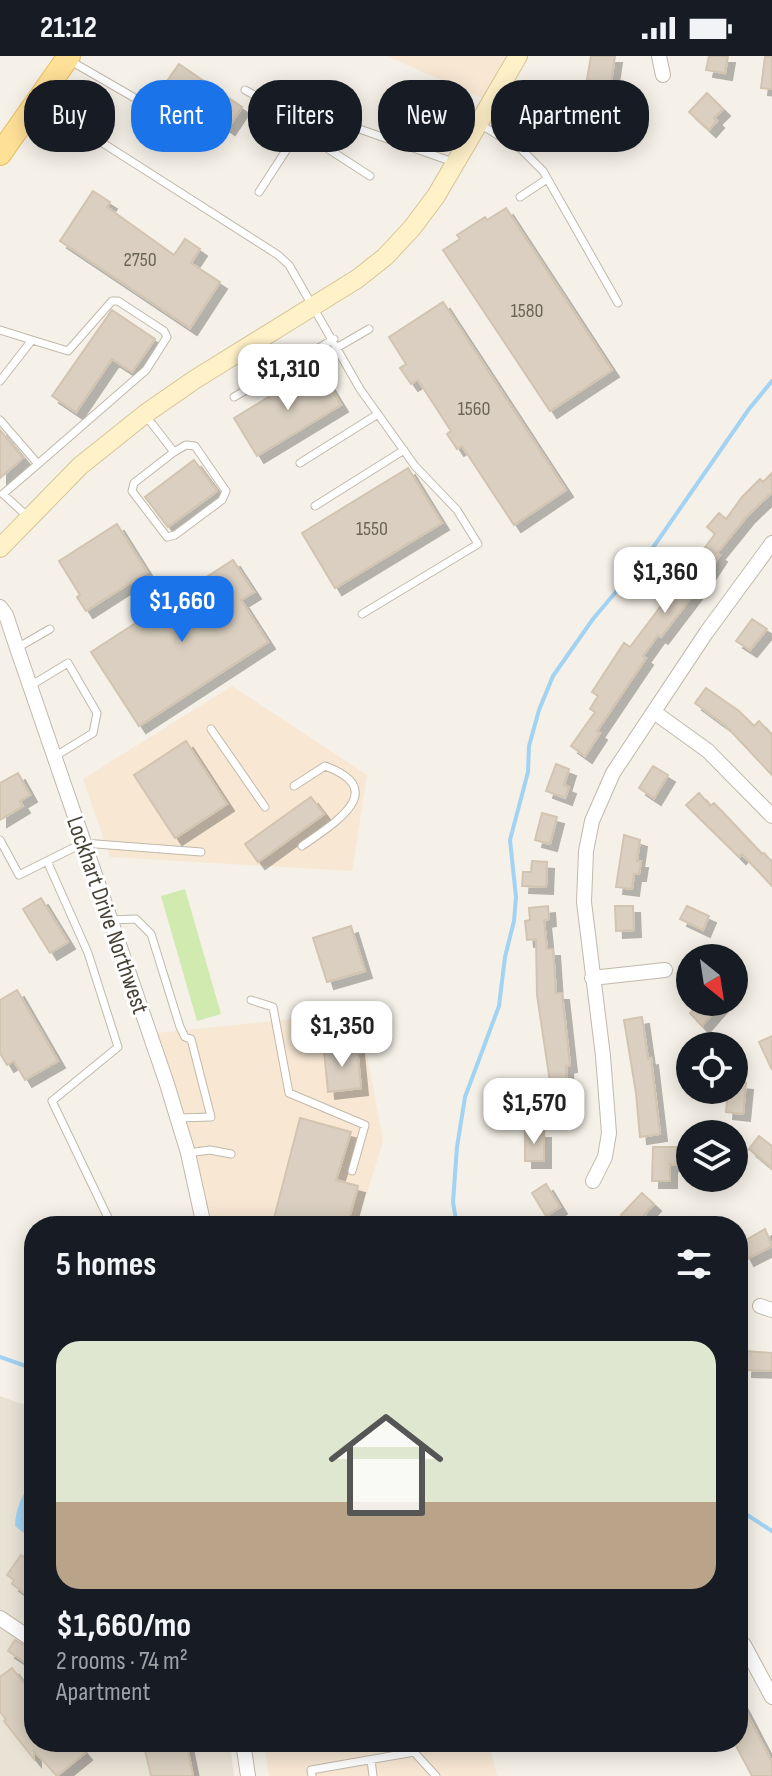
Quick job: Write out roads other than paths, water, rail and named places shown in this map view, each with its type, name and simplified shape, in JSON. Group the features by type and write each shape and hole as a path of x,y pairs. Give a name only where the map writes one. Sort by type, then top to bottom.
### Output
{"main road":[{"path":"52,80 68,58"},
{"path":"0,154 24,120"}],"street":[{"path":"659,56 663,75"},
{"path":"0,548 80,466 145,414 357,279 385,257 412,228 456,163 516,57"},
{"path":"593,1181 605,1157 609,1133 584,889 589,836 609,780 772,543"},
{"name":"Lockhart Drive Northwest","path":"0,607 6,615 178,1118 202,1216"},
{"path":"654,712 708,751 772,816"},
{"path":"592,978 665,970"},
{"path":"0,1618 24,1634"},
{"path":"748,1652 772,1697"},
{"path":"244,1752 248,1776"}],"lane":[{"path":"68,58 131,96"},
{"path":"479,124 521,149 547,179 618,303"},
{"path":"362,130 456,163"},
{"path":"115,151 278,255 295,272 360,389 415,466 457,510 478,544 362,614"},
{"path":"259,192 285,152"},
{"path":"333,152 370,176"},
{"path":"520,197 547,179"},
{"path":"0,330 68,351 112,301 118,301 164,331 167,337 146,370 3,494 29,518"},
{"path":"234,397 369,329"},
{"path":"0,381 32,340"},
{"path":"145,414 174,452"},
{"path":"300,463 378,414"},
{"path":"0,420 38,464"},
{"path":"186,445 195,446 226,491 222,500 175,535 167,537 132,491 134,483 174,452 186,445"},
{"path":"315,506 404,450"},
{"path":"17,648 50,629"},
{"path":"30,686 68,663 97,713 93,733 54,757"},
{"path":"211,729 265,807"},
{"path":"294,786 325,766 346,774 354,785 355,797 347,814 302,846"},
{"path":"0,840 19,875 83,843 201,852"},
{"path":"47,861 88,953 118,1047 52,1101 107,1216"},
{"path":"111,920 136,919 151,934 180,1027 185,1037 191,1039 211,1117 178,1118"},
{"path":"251,1000 273,1007 289,1093 365,1125 352,1171"},
{"path":"188,1153 210,1150 231,1154"},
{"path":"312,1776 311,1770 414,1752 436,1776"},
{"path":"371,1760 373,1776"},
{"path":"340,1765 342,1776"}],"water":[{"path":"24,1493 24,1533 15,1526"}],"waterway":[{"path":"455,1216 453,1202 457,1147 465,1097 499,1006 516,897 510,840 528,772 529,746 539,710 553,676 593,619 652,549 749,409 772,381"},
{"path":"0,1357 24,1365"},
{"path":"748,1515 772,1531"}]}
